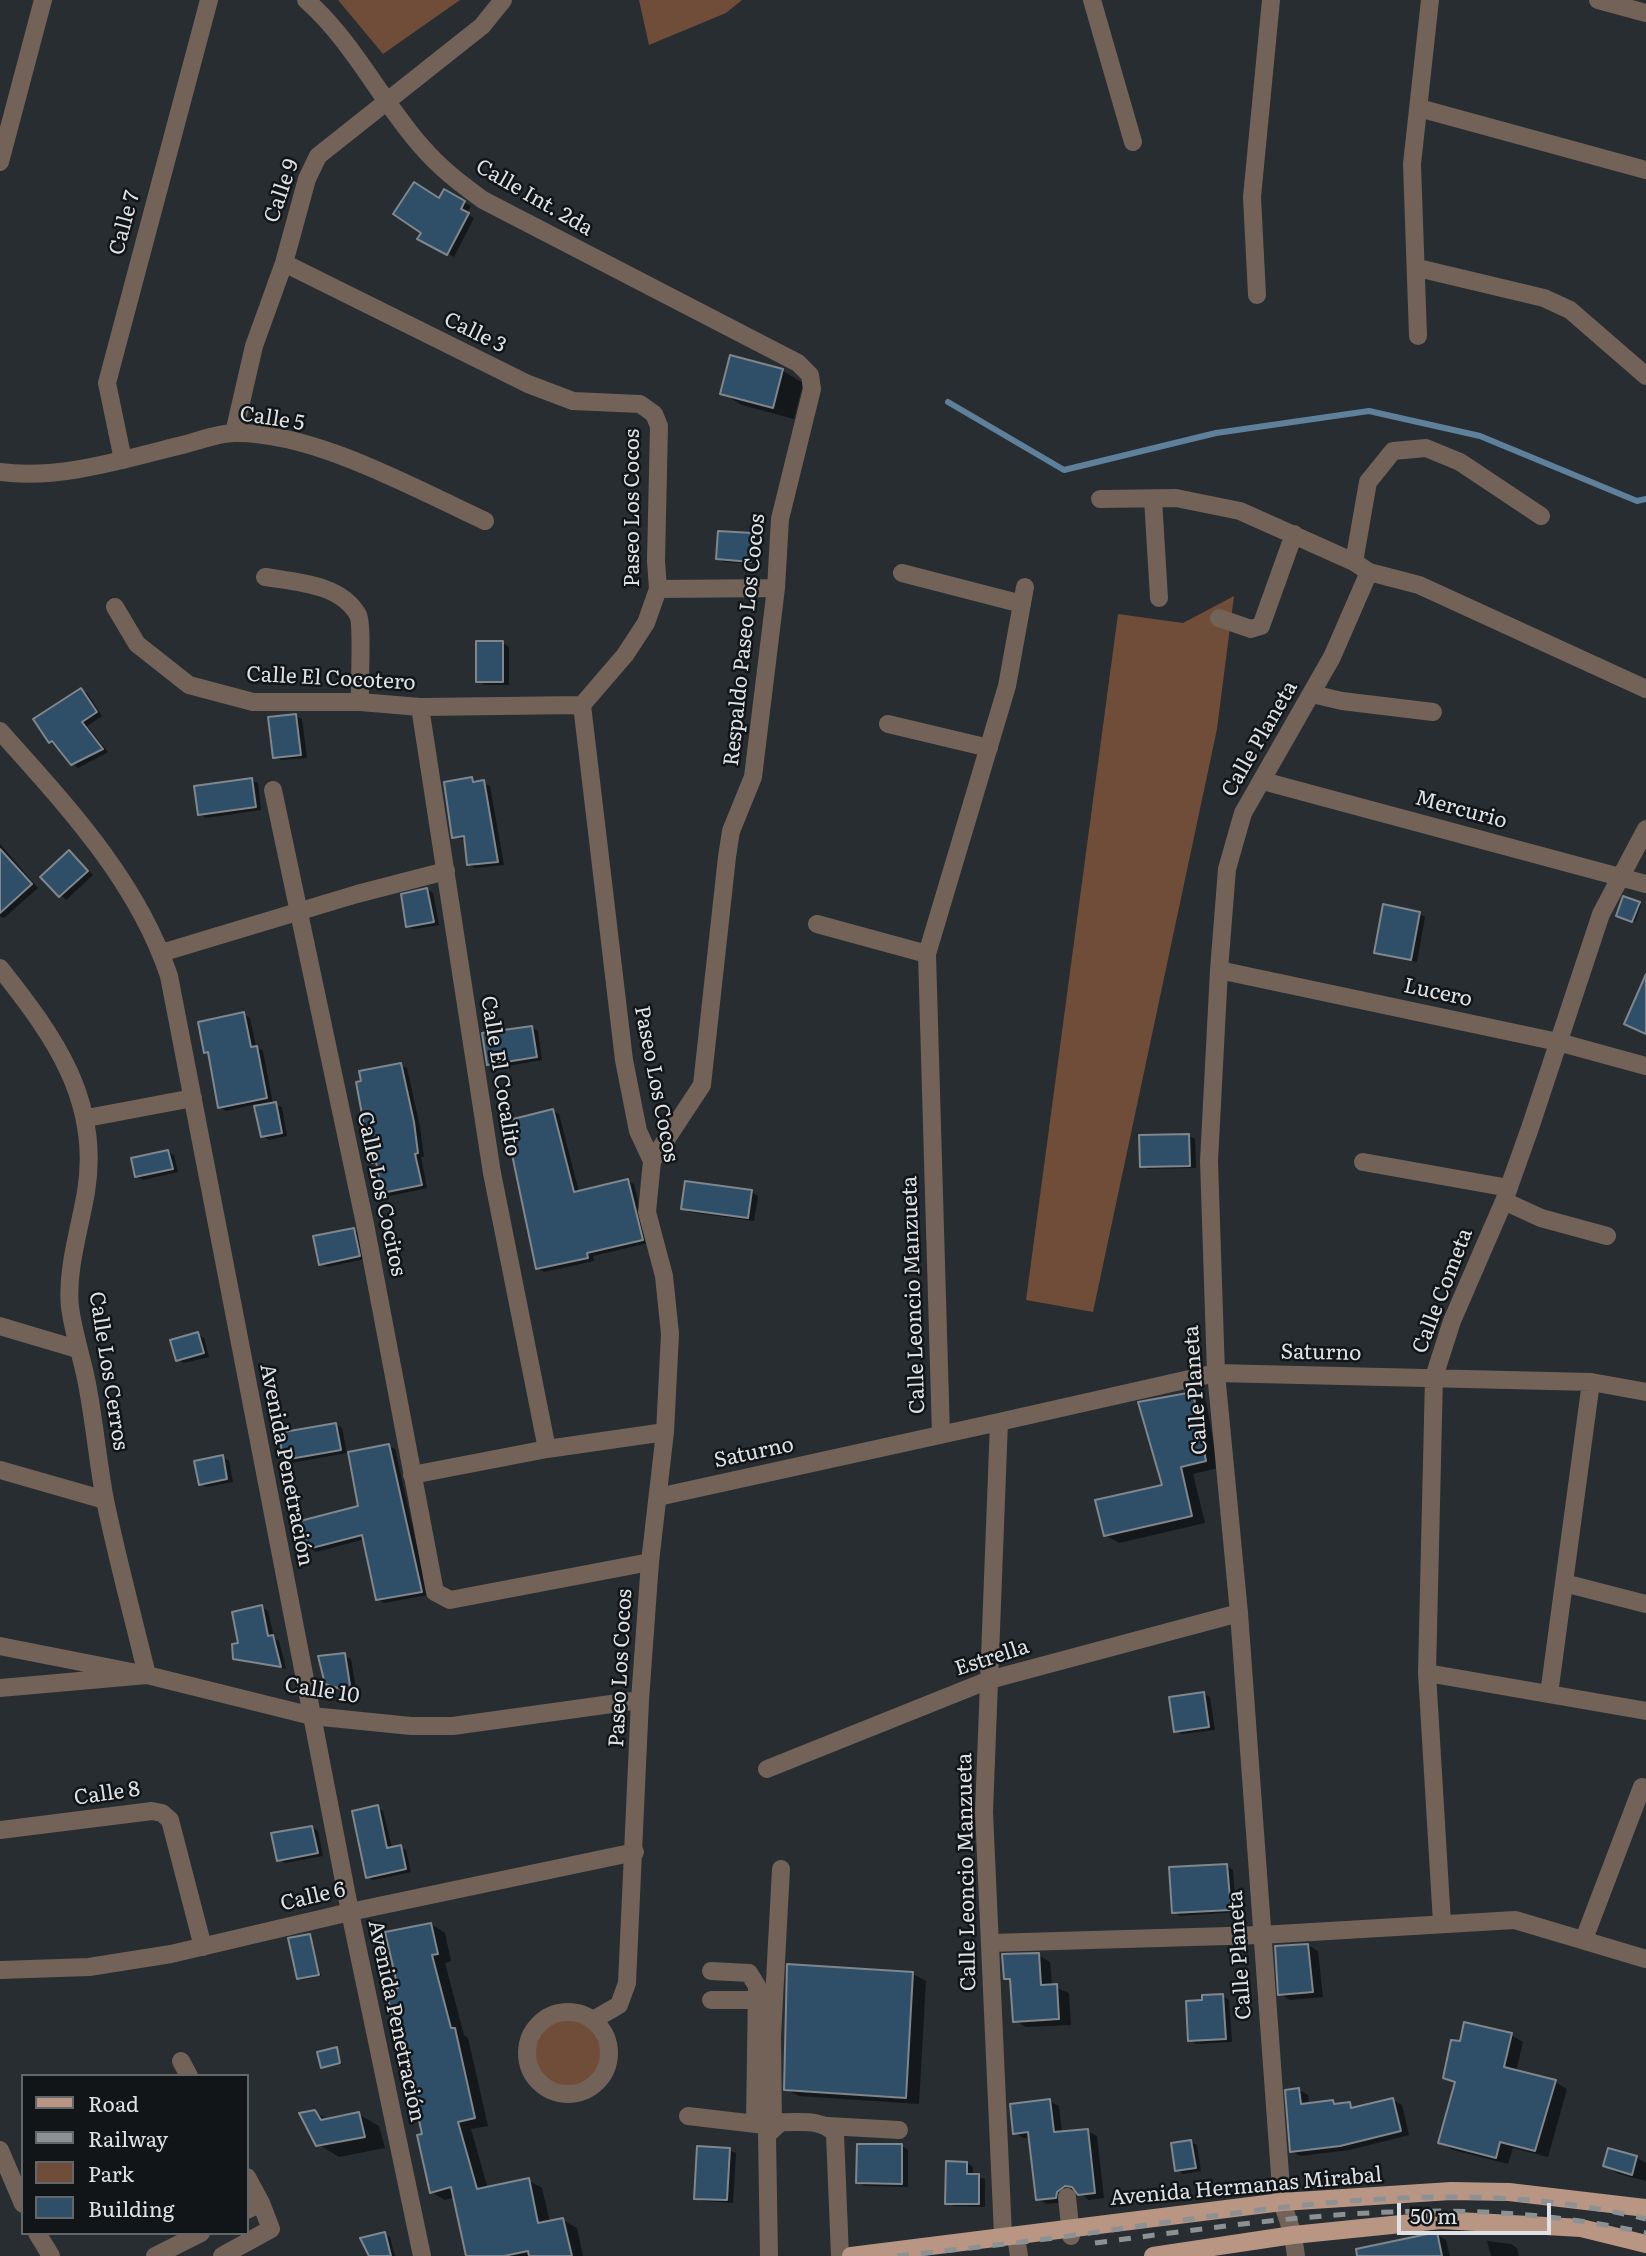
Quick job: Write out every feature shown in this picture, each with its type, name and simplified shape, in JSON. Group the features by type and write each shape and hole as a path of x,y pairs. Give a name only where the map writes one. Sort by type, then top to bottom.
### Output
{"main road":[{"name":"Avenida Hermanas Mirabal","path":"850,2256 1013,2245 1282,2202 1451,2191 1509,2192 1646,2208"},
{"path":"1153,2256 1293,2235 1441,2220 1581,2228 1646,2244"}],"street":[{"path":"0,162 43,0"},
{"name":"Calle 7","path":"124,460 107,383 209,0"},
{"name":"Calle Int. 2da","path":"306,0 390,102 421,146 451,176 483,200 798,363"},
{"name":"Calle 9","path":"234,433 254,346 284,263 306,179 318,156 390,102 482,26 503,0"},
{"path":"1092,0 1133,142"},
{"path":"1257,295 1252,197 1271,0"},
{"path":"1418,336 1418,268 1412,164 1430,0"},
{"path":"1598,0 1646,13"},
{"path":"1419,108 1646,170"},
{"name":"Calle 3","path":"284,263 528,384 573,401 640,404 654,414"},
{"path":"1418,268 1544,298 1570,310 1646,376"},
{"name":"Respaldo Paseo Los Cocos","path":"652,1161 702,1085 731,831 753,776 776,588 780,519 812,388 810,375 798,363"},
{"name":"Paseo Los Cocos","path":"593,2020 620,2006 627,1983 640,1700 650,1562 666,1432 670,1334 664,1276 648,1212 652,1161 638,1131 624,1060 582,705 625,656 646,623 658,589 656,561 659,426 654,414"},
{"name":"Calle 5","path":"0,472 26,476 124,460 234,433 275,438 350,458 485,522"},
{"name":"Calle Planeta","path":"1296,2256 1293,2235 1282,2202 1239,1613 1216,1373 1209,1161 1227,869 1243,813 1332,657 1361,567 1368,482 1393,452 1426,448 1460,462 1541,516"},
{"path":"1100,499 1176,498 1240,511 1361,567 1419,585 1646,690"},
{"path":"1153,499 1159,598"},
{"path":"1219,618 1251,629 1261,626 1294,534"},
{"name":"Calle Leoncio Manzueta","path":"902,573 1023,596 1007,686 927,954 941,1435 999,1422 984,1812 990,1943 1013,2245"},
{"path":"265,577 315,586 343,597 359,617 360,702"},
{"path":"658,589 776,588"},
{"name":"Calle El Cocotero","path":"115,607 138,644 188,685 253,702 360,702 420,708 582,705"},
{"path":"1312,694 1342,701 1433,712"},
{"name":"Calle El Cocalito","path":"420,708 492,1173 547,1449"},
{"path":"888,724 989,748"},
{"name":"Avenida Penetración","path":"0,731 114,865 161,953 193,1098 350,1912 422,2256"},
{"name":"Mercurio","path":"1263,781 1646,884"},
{"name":"Calle Los Cocitos","path":"273,790 365,1224 435,1592 450,1600 650,1562"},
{"name":"Calle Cometa","path":"1442,1923 1427,1673 1434,1377 1452,1321 1506,1195 1601,914 1646,829"},
{"path":"161,953 357,894 446,871"},
{"path":"817,924 927,954"},
{"name":"Calle Los Cerros","path":"0,968 30,1007 67,1064 87,1118 90,1143 87,1184 70,1303 77,1349 85,1372 105,1500 147,1675"},
{"name":"Lucero","path":"1219,970 1558,1042 1646,1066"},
{"path":"87,1118 193,1098"},
{"path":"1363,1162 1506,1195 1541,1218 1607,1236"},
{"path":"0,1326 77,1349"},
{"name":"Saturno","path":"999,1422 1216,1373 1591,1382 1646,1392"},
{"path":"1549,1694 1591,1382"},
{"path":"412,1475 547,1449 666,1432"},
{"name":"Saturno","path":"659,1497 941,1435"},
{"path":"0,1470 105,1500"},
{"path":"1564,1583 1646,1604"},
{"name":"Estrella","path":"767,1769 989,1680 1239,1613"},
{"path":"0,1646 147,1675"},
{"path":"1427,1673 1646,1711"},
{"name":"Calle 10","path":"0,1688 147,1675 312,1716 411,1726 453,1726 640,1700"},
{"path":"1584,1939 1642,1787"},
{"name":"Calle 8","path":"0,1829 162,1812 170,1819 204,1947"},
{"name":"Calle 6","path":"0,1969 89,1967 204,1947 350,1912 635,1853"},
{"path":"764,2125 781,1869"},
{"path":"990,1943 1261,1935 1515,1920 1646,1959"},
{"path":"711,1971 749,1973 757,1986 764,2125 767,2134 769,2256"},
{"path":"711,2000 756,2000"},
{"path":"566,2012 593,2020 602,2030 609,2055 600,2080 577,2094 563,2095 539,2083 531,2072 527,2045 541,2021 566,2012"},
{"path":"688,2116 764,2125 781,2122 899,2130"},
{"path":"828,2126 835,2134 840,2256"},
{"path":"0,2150 21,2199"},
{"path":"222,2256 271,2230 254,2207 248,2181"},
{"path":"1067,2197 1071,2236"},
{"path":"38,2235 51,2256"},
{"path":"155,2256 197,2235"}],"green space":[{"path":"338,0 460,0 383,54"},
{"path":"639,0 742,0 726,13 649,45"},
{"path":"1234,596 1217,729 1093,1312 1026,1300 1118,614 1183,623"},
{"path":"568,2016 582,2019 594,2026 601,2038 604,2052 601,2066 594,2078 582,2085 568,2088 554,2085 542,2078 535,2066 532,2052 535,2038 542,2026 554,2019"}],"building":[{"path":"414,182 439,198 444,189 465,201 461,209 469,213 447,255 417,239 421,233 393,214"},
{"path":"730,355 783,369 773,408 720,394"},
{"path":"718,531 753,533 751,562 716,559"},
{"path":"476,641 503,641 503,682 476,682"},
{"path":"81,688 97,712 82,722 103,749 71,765 52,741 49,743 33,719"},
{"path":"296,714 301,755 273,758 268,717"},
{"path":"472,777 473,782 484,780 498,862 467,865 464,836 452,838 444,782"},
{"path":"252,778 256,807 198,815 194,786"},
{"path":"0,849 32,884 0,913"},
{"path":"69,850 88,871 59,897 40,877"},
{"path":"427,888 434,922 406,927 401,894"},
{"path":"1623,896 1640,902 1632,922 1616,916"},
{"path":"1383,904 1420,912 1411,960 1374,953"},
{"path":"1646,974 1646,1034 1624,1024"},
{"path":"244,1012 251,1047 257,1046 267,1098 218,1108 208,1052 204,1053 198,1022"},
{"path":"532,1026 537,1057 487,1065 482,1033"},
{"path":"401,1063 414,1122 418,1153 415,1154 422,1185 382,1193 376,1162 371,1163 356,1082 361,1081 359,1071"},
{"path":"276,1102 282,1133 261,1137 254,1106"},
{"path":"553,1109 574,1192 628,1179 643,1240 587,1253 588,1258 536,1269 505,1121"},
{"path":"1189,1134 1190,1166 1140,1167 1139,1135"},
{"path":"168,1150 173,1169 135,1177 131,1158"},
{"path":"685,1181 752,1190 748,1218 681,1209"},
{"path":"354,1228 360,1256 319,1265 313,1236"},
{"path":"198,1332 204,1353 176,1361 170,1340"},
{"path":"1193,1392 1206,1461 1181,1467 1192,1516 1104,1536 1095,1500 1162,1485 1138,1402"},
{"path":"336,1423 341,1450 284,1460 278,1433"},
{"path":"389,1444 422,1592 376,1600 362,1535 308,1549 300,1521 358,1506 348,1452"},
{"path":"223,1455 227,1479 199,1485 194,1461"},
{"path":"262,1605 268,1636 273,1635 281,1667 233,1659 232,1644 238,1643 232,1612"},
{"path":"345,1653 351,1692 325,1684 318,1656"},
{"path":"1204,1692 1209,1727 1174,1732 1169,1697"},
{"path":"378,1805 387,1848 401,1845 406,1869 366,1878 352,1811"},
{"path":"312,1826 318,1853 277,1861 271,1833"},
{"path":"1227,1864 1231,1910 1172,1913 1169,1867"},
{"path":"431,1923 438,1954 432,1955 451,2028 455,2028 475,2118 458,2122 477,2189 529,2178 538,2223 563,2218 572,2256 529,2256 528,2251 504,2256 466,2256 451,2187 430,2193 417,2135 422,2134 400,2035 397,2035 386,1991 398,1988 385,1932"},
{"path":"310,1934 319,1975 297,1979 288,1938"},
{"path":"1308,1944 1313,1992 1278,1995 1275,1946"},
{"path":"1039,1953 1041,1985 1057,1984 1059,2019 1013,2022 1010,1979 1004,1979 1002,1954"},
{"path":"787,1964 913,1972 906,2098 784,2090"},
{"path":"1223,1994 1226,2039 1188,2041 1186,2001 1202,2000 1202,1995"},
{"path":"1464,2022 1512,2033 1504,2067 1556,2080 1535,2151 1500,2142 1496,2158 1438,2143 1455,2082 1443,2078 1451,2040 1460,2041"},
{"path":"337,2047 340,2063 321,2068 317,2052"},
{"path":"1299,2088 1301,2104 1333,2100 1334,2104 1350,2102 1351,2108 1393,2098 1401,2131 1340,2146 1290,2152 1285,2090"},
{"path":"1050,2099 1054,2132 1088,2129 1095,2193 1078,2195 1072,2187 1065,2186 1057,2192 1056,2198 1036,2200 1028,2132 1013,2134 1010,2104"},
{"path":"315,2110 321,2120 359,2112 365,2137 316,2146 299,2113"},
{"path":"1191,2140 1196,2168 1175,2171 1171,2143"},
{"path":"857,2144 902,2144 902,2184 856,2183"},
{"path":"697,2146 730,2148 727,2200 694,2199"},
{"path":"1608,2148 1637,2156 1632,2175 1603,2166"},
{"path":"946,2161 967,2162 967,2174 979,2174 979,2204 945,2204"},
{"path":"385,2232 391,2256 369,2256 360,2238"},
{"path":"1437,2232 1442,2256 1357,2256 1356,2249"}],"waterway":[{"path":"948,402 1064,470 1216,433 1369,411 1480,436 1637,501 1646,499"}],"railway":[{"path":"897,2256 1249,2211 1382,2199 1515,2199 1581,2206 1646,2219"},
{"path":"1095,2243 1302,2218 1438,2211 1506,2213 1575,2220 1646,2233"}]}
